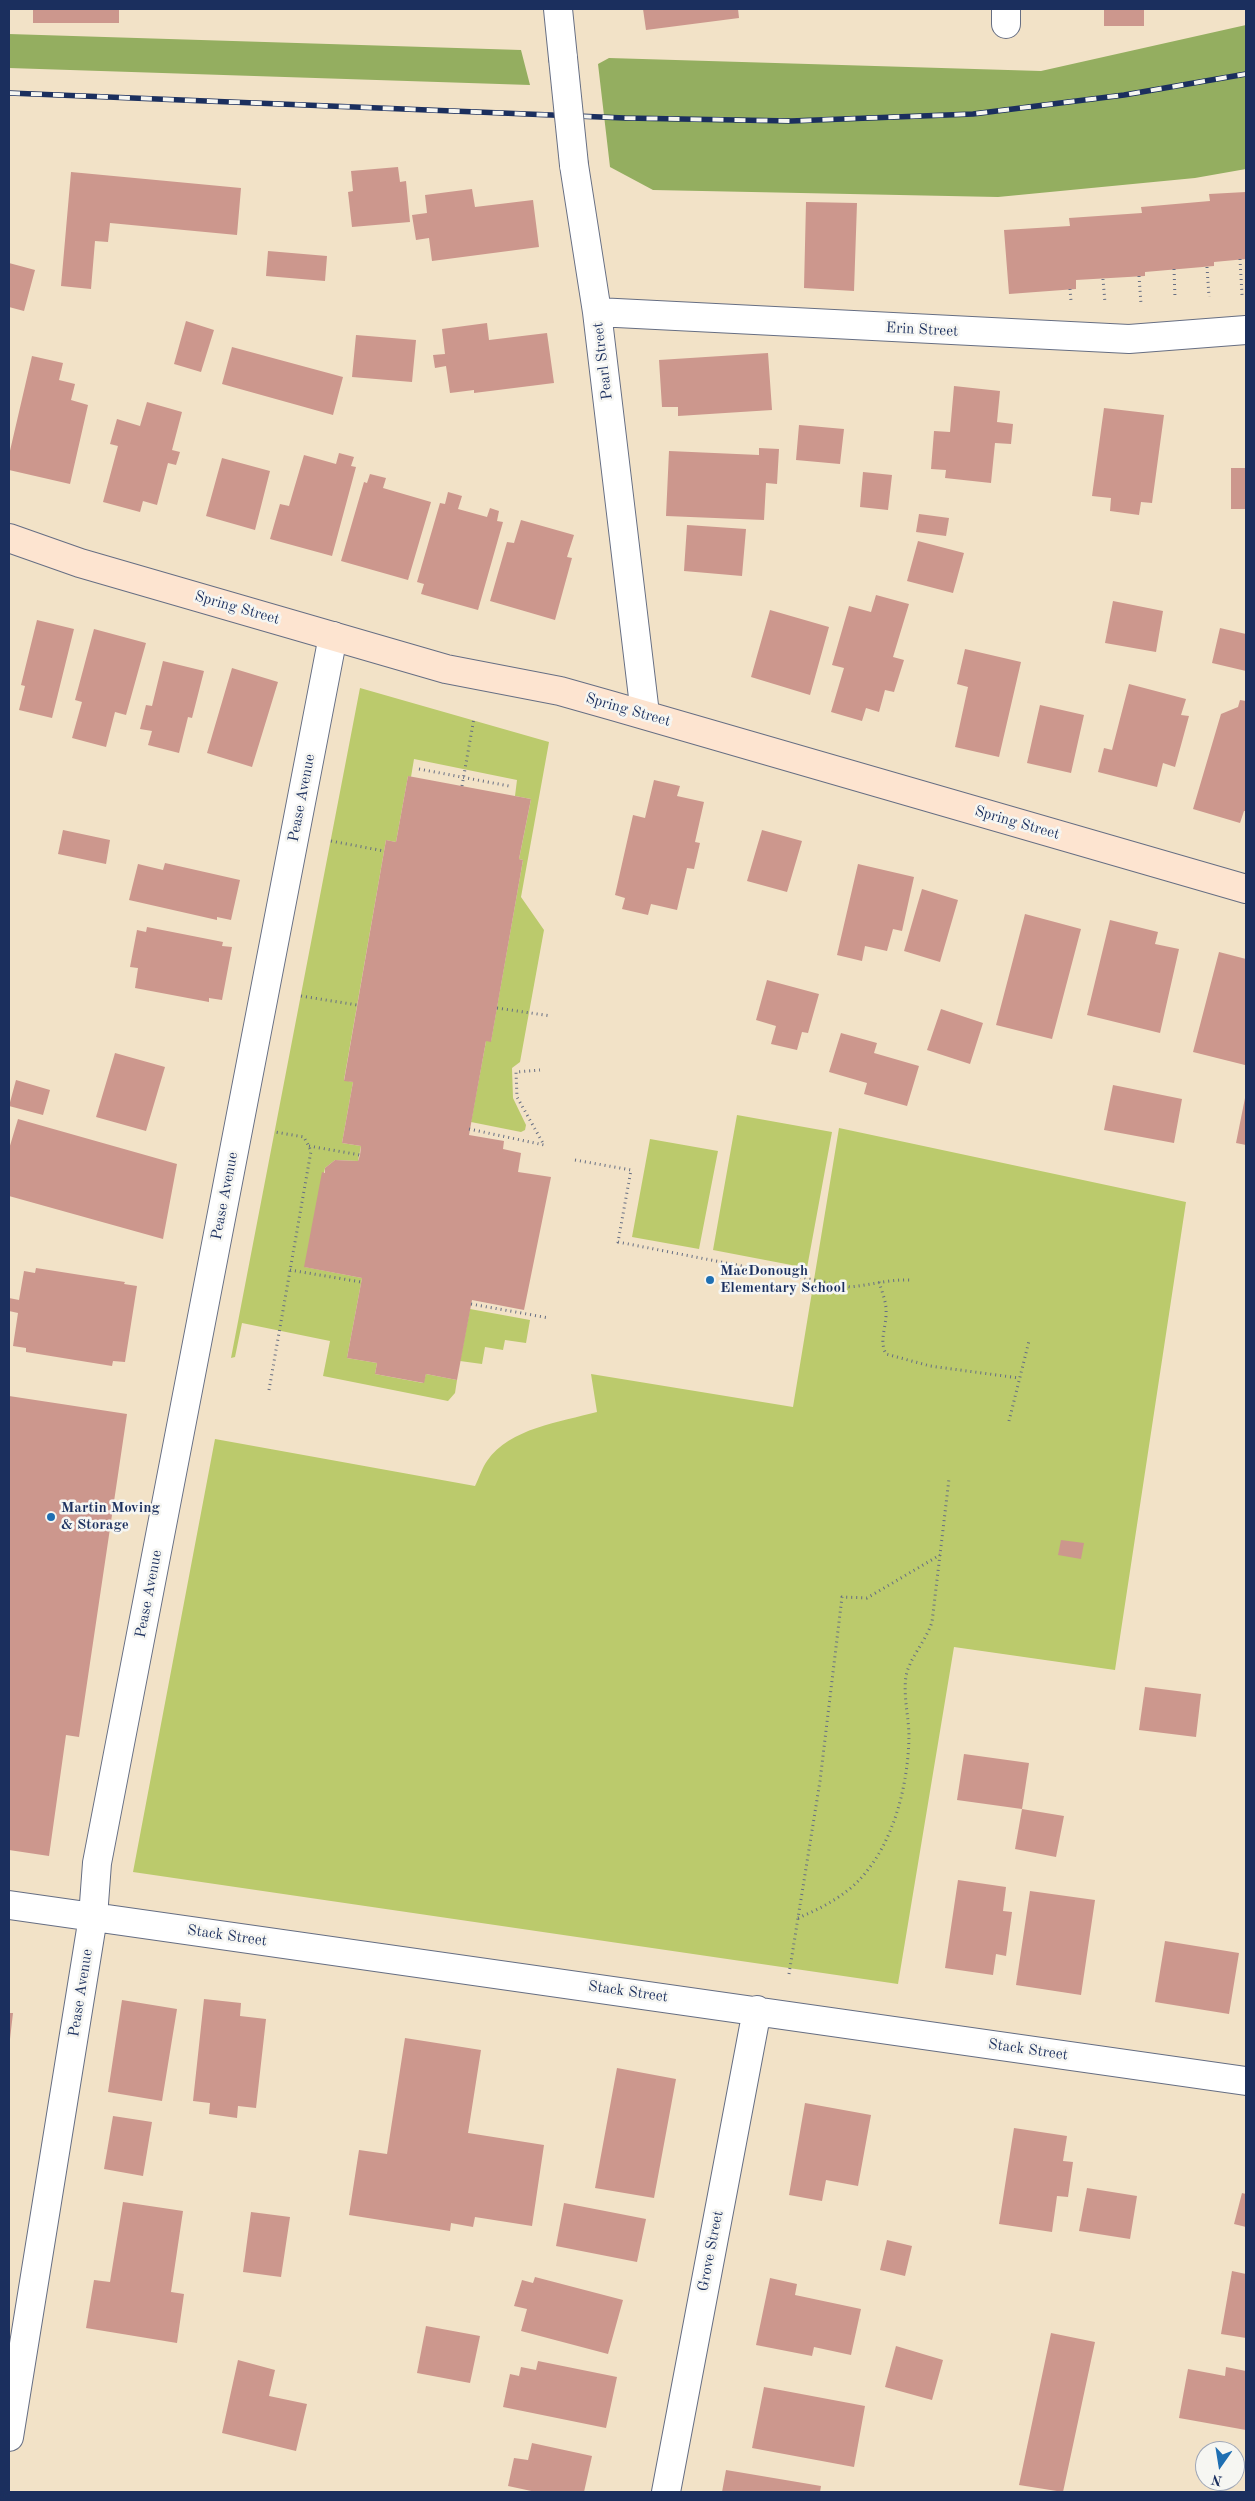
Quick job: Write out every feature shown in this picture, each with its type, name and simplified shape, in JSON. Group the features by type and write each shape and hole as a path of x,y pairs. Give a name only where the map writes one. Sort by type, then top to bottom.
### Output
{"street":[{"name":"Pearl Street","path":"558,9 574,165 597,312 645,714"},
{"name":"Erin Street","path":"597,312 1120,339 1246,330"},
{"name":"Spring Street","path":"9,538 80,563 333,636 446,668 560,691 645,714 1246,889"},
{"name":"Pease Avenue","path":"9,2437 93,1917 97,1862 333,636"},
{"name":"Stack Street","path":"9,1904 1246,2081"},
{"name":"Grove Street","path":"666,2492 757,2010"}],"path":[{"path":"1240,259 1243,298"},
{"path":"1207,266 1210,302"},
{"path":"1174,269 1176,306"},
{"path":"1139,276 1141,309"},
{"path":"1103,279 1106,311"},
{"path":"462,786 474,718"},
{"path":"420,769 510,786"},
{"path":"325,840 384,852"},
{"path":"295,995 357,1005"},
{"path":"497,1008 551,1016"},
{"path":"469,1129 544,1145 517,1096 516,1072 540,1070"},
{"path":"269,1131 304,1137 312,1151 269,1390"},
{"path":"308,1146 360,1155"},
{"path":"574,1160 631,1170 618,1242 850,1287 879,1282 911,1280"},
{"path":"290,1270 361,1282"},
{"path":"879,1282 885,1302 886,1314 882,1346 886,1354 930,1366 1019,1378"},
{"path":"471,1304 549,1318"},
{"path":"1009,1421 1029,1341"},
{"path":"798,1918 835,1899 861,1879 878,1855 900,1803 909,1738 906,1679 911,1663 928,1634 932,1622 949,1479"},
{"path":"789,1974 820,1781 842,1597 867,1598 940,1555"}],"green space":[{"path":"1246,25 1246,169 1195,178 998,197 653,190 610,167 598,64 609,58 1041,71"},
{"path":"9,34 521,50 530,85 9,68"},
{"path":"360,688 549,742 521,897 544,930 520,1062 512,1068 513,1098 526,1125 525,1130 521,1132 471,1122 486,1041 491,1041 523,860 519,859 531,799 515,796 517,780 414,759 411,777 408,776 396,842 386,840 344,1080 353,1082 342,1143 361,1146 358,1161 335,1160 325,1168 305,1267 362,1278 347,1358 377,1363 375,1374 423,1383 426,1374 457,1380 455,1393 448,1401 323,1376 330,1341 242,1323 235,1357 231,1358"},
{"path":"737,1115 832,1132 807,1268 713,1250"},
{"name":"MacDonough Elementary School","path":"839,1128 1186,1202 1115,1670 954,1647 898,1984 133,1872 215,1439 475,1486 487,1461 509,1441 552,1423 597,1412 591,1374 793,1407"},
{"path":"650,1139 718,1151 699,1249 632,1237"},
{"path":"470,1309 530,1320 526,1343 505,1340 503,1350 485,1347 482,1364 460,1361"}],"building":[{"path":"33,9 119,9 119,23 33,23"},
{"path":"643,9 738,9 739,18 646,30"},
{"path":"1104,9 1144,9 1144,26 1104,26"},
{"path":"398,167 400,182 406,181 410,222 352,227 348,192 353,191 351,171"},
{"path":"71,172 241,188 237,235 110,223 108,242 95,241 91,289 61,286"},
{"path":"472,189 475,207 533,200 539,247 432,261 429,238 416,240 412,215 427,213 425,195"},
{"path":"1246,192 1246,259 1214,262 1214,266 1145,272 1145,276 1076,280 1076,289 1009,294 1004,230 1070,226 1069,218 1142,213 1141,207 1210,201 1209,194"},
{"path":"806,202 857,203 854,291 804,288"},
{"path":"268,251 327,256 325,281 266,276"},
{"path":"9,263 35,270 24,311 9,307"},
{"path":"186,321 214,330 201,372 174,364"},
{"path":"487,323 489,340 547,333 554,383 474,393 474,390 450,393 446,366 435,368 433,355 445,354 442,329"},
{"path":"356,335 416,340 412,382 352,377"},
{"path":"232,347 343,377 333,415 222,384"},
{"path":"768,353 772,410 678,416 678,407 662,407 659,360"},
{"path":"32,356 63,363 59,380 75,384 71,400 88,405 70,484 9,470 9,455"},
{"path":"954,386 1000,391 997,422 1013,424 1011,444 995,443 991,483 945,478 946,470 931,469 934,431 950,432"},
{"path":"147,402 182,412 172,450 180,452 176,465 168,463 157,505 143,501 140,512 103,502 118,446 110,444 117,419 140,426"},
{"path":"1104,408 1164,415 1152,503 1141,502 1139,515 1110,511 1111,498 1092,496"},
{"path":"799,425 844,429 840,464 796,460"},
{"path":"759,448 779,449 777,484 766,483 764,520 666,516 669,451 759,455"},
{"path":"339,453 354,457 351,466 356,467 332,556 270,539 280,504 289,506 304,455 336,464"},
{"path":"222,458 270,471 255,530 206,516"},
{"path":"1231,468 1246,468 1246,509 1231,509"},
{"path":"863,472 892,475 888,510 860,507"},
{"path":"370,474 386,478 383,488 431,502 408,580 341,561 364,482 367,483"},
{"path":"448,492 462,496 458,509 487,517 490,508 499,511 497,521 503,522 478,610 421,594 424,584 417,582 440,503 445,504"},
{"path":"919,514 949,518 946,536 916,532"},
{"path":"521,520 574,535 567,557 572,558 555,620 490,601 507,542 514,543"},
{"path":"687,525 746,529 742,576 684,571"},
{"path":"918,541 964,553 953,593 907,581"},
{"path":"876,595 909,604 893,657 904,660 894,692 885,690 879,712 866,708 862,721 831,712 844,668 832,665 849,606 871,612"},
{"path":"1113,601 1163,611 1156,652 1105,643"},
{"path":"770,610 829,627 810,695 751,677"},
{"path":"37,620 74,629 52,718 19,710 25,686 21,685"},
{"path":"1220,628 1246,634 1246,671 1212,663"},
{"path":"94,629 146,643 126,715 115,712 106,747 72,738 82,702 75,700"},
{"path":"965,649 1021,662 999,757 955,747 968,687 957,684"},
{"path":"163,661 204,671 192,718 188,717 179,753 148,745 152,731 140,729 146,705 152,706"},
{"path":"232,668 278,682 252,767 207,753"},
{"path":"1129,684 1186,699 1181,715 1189,716 1175,767 1163,763 1157,787 1098,772 1104,748 1112,750"},
{"path":"1240,700 1246,701 1246,811 1244,811 1240,823 1193,809 1221,714 1238,707"},
{"path":"1040,705 1084,715 1071,773 1027,763"},
{"path":"408,776 531,799 519,859 523,860 491,1042 486,1041 469,1135 504,1141 503,1149 521,1153 518,1172 551,1177 524,1310 472,1300 457,1380 426,1374 424,1383 375,1374 377,1363 347,1358 362,1278 304,1267 322,1172 325,1173 325,1168 335,1160 358,1161 360,1155 361,1146 342,1143 353,1082 344,1081 386,840 396,842"},
{"path":"654,780 680,786 677,796 704,802 695,842 700,843 694,869 687,868 677,910 651,904 648,915 622,909 625,898 615,895 633,815 645,818"},
{"path":"63,830 110,840 106,864 58,854"},
{"path":"762,830 802,841 787,892 747,881"},
{"path":"165,863 240,880 231,920 217,917 217,920 129,900 138,864 163,870"},
{"path":"858,864 914,877 902,931 893,929 887,951 865,946 862,961 837,955"},
{"path":"922,889 958,900 940,962 904,951"},
{"path":"1025,914 1081,929 1052,1039 996,1025"},
{"path":"1110,920 1158,932 1155,944 1179,949 1160,1033 1087,1015"},
{"path":"147,927 223,942 222,946 232,947 222,1000 209,998 209,1002 135,988 138,968 130,967 137,930 146,932"},
{"path":"1219,952 1246,959 1245,1065 1193,1052"},
{"path":"767,980 819,994 808,1033 802,1032 797,1050 771,1044 776,1026 756,1020"},
{"path":"941,1009 983,1023 970,1064 927,1050"},
{"path":"841,1033 877,1043 874,1053 919,1066 907,1106 864,1094 867,1083 829,1072"},
{"path":"115,1053 165,1067 146,1131 96,1117"},
{"path":"16,1080 50,1090 43,1115 9,1106"},
{"path":"1113,1085 1182,1099 1174,1143 1104,1130"},
{"path":"1246,1098 1246,1145 1236,1143"},
{"path":"18,1119 177,1164 163,1239 9,1196 9,1149"},
{"path":"36,1268 125,1282 124,1284 137,1286 125,1362 113,1361 112,1366 26,1352 26,1348 13,1346 18,1313 9,1311 9,1298 19,1300 24,1271 35,1273"},
{"path":"9,1396 127,1414 79,1737 66,1735 49,1856 9,1850"},
{"path":"1061,1540 1084,1543 1081,1559 1058,1555"},
{"path":"1145,1687 1201,1694 1196,1737 1139,1730"},
{"path":"964,1754 1029,1763 1022,1809 957,1800"},
{"path":"1022,1809 1064,1816 1056,1857 1015,1849"},
{"path":"958,1880 1006,1887 1003,1911 1012,1912 1006,1956 996,1954 993,1975 945,1968"},
{"path":"1030,1891 1095,1900 1081,1995 1016,1985"},
{"path":"1165,1941 1239,1953 1229,2014 1155,2002"},
{"path":"204,1999 241,2003 240,2016 266,2019 256,2108 238,2106 237,2118 209,2114 210,2103 193,2101"},
{"path":"122,2000 177,2009 162,2101 108,2092"},
{"path":"9,2013 13,2013 10,2039 9,2039"},
{"path":"405,2038 481,2050 468,2133 544,2145 532,2226 475,2217 473,2227 451,2223 450,2231 349,2215 359,2150 387,2154"},
{"path":"617,2068 676,2079 654,2198 595,2188"},
{"path":"805,2103 871,2115 858,2186 826,2180 822,2201 789,2195"},
{"path":"113,2116 152,2122 143,2176 104,2169"},
{"path":"1014,2128 1067,2136 1063,2161 1073,2162 1068,2197 1057,2196 1052,2232 999,2224"},
{"path":"1087,2188 1137,2196 1130,2239 1079,2231"},
{"path":"1242,2193 1246,2194 1246,2227 1234,2224"},
{"path":"123,2202 183,2211 171,2292 184,2294 177,2343 86,2328 94,2280 110,2282"},
{"path":"564,2203 646,2219 637,2262 556,2246"},
{"path":"251,2212 290,2217 281,2277 243,2272"},
{"path":"887,2240 912,2246 905,2276 880,2270"},
{"path":"1232,2271 1246,2274 1246,2338 1221,2334"},
{"path":"535,2277 623,2300 608,2354 521,2331 527,2309 514,2306 522,2280 533,2283"},
{"path":"770,2278 797,2284 795,2295 861,2309 851,2355 814,2347 812,2356 756,2345"},
{"path":"426,2326 480,2336 470,2383 417,2373"},
{"path":"1051,2333 1095,2342 1063,2492 1019,2485"},
{"path":"896,2346 943,2360 932,2400 885,2387"},
{"path":"238,2360 275,2370 269,2396 307,2404 296,2451 222,2433"},
{"path":"538,2361 617,2377 606,2428 503,2407 510,2374 519,2376 521,2367 536,2370"},
{"path":"1226,2367 1246,2371 1246,2430 1179,2418 1188,2369 1225,2376"},
{"path":"764,2387 865,2406 854,2467 752,2448"},
{"path":"532,2443 592,2456 584,2492 536,2492 508,2486 514,2458 528,2460"},
{"path":"726,2470 821,2486 820,2492 722,2492"}],"railway":[{"path":"9,93 625,118 791,121 973,114 1124,95 1246,74"}],"place":[{"name":"MacDonough Elementary School","path":"710,1280"},
{"name":"Martin Moving & Storage","path":"51,1517"}]}
